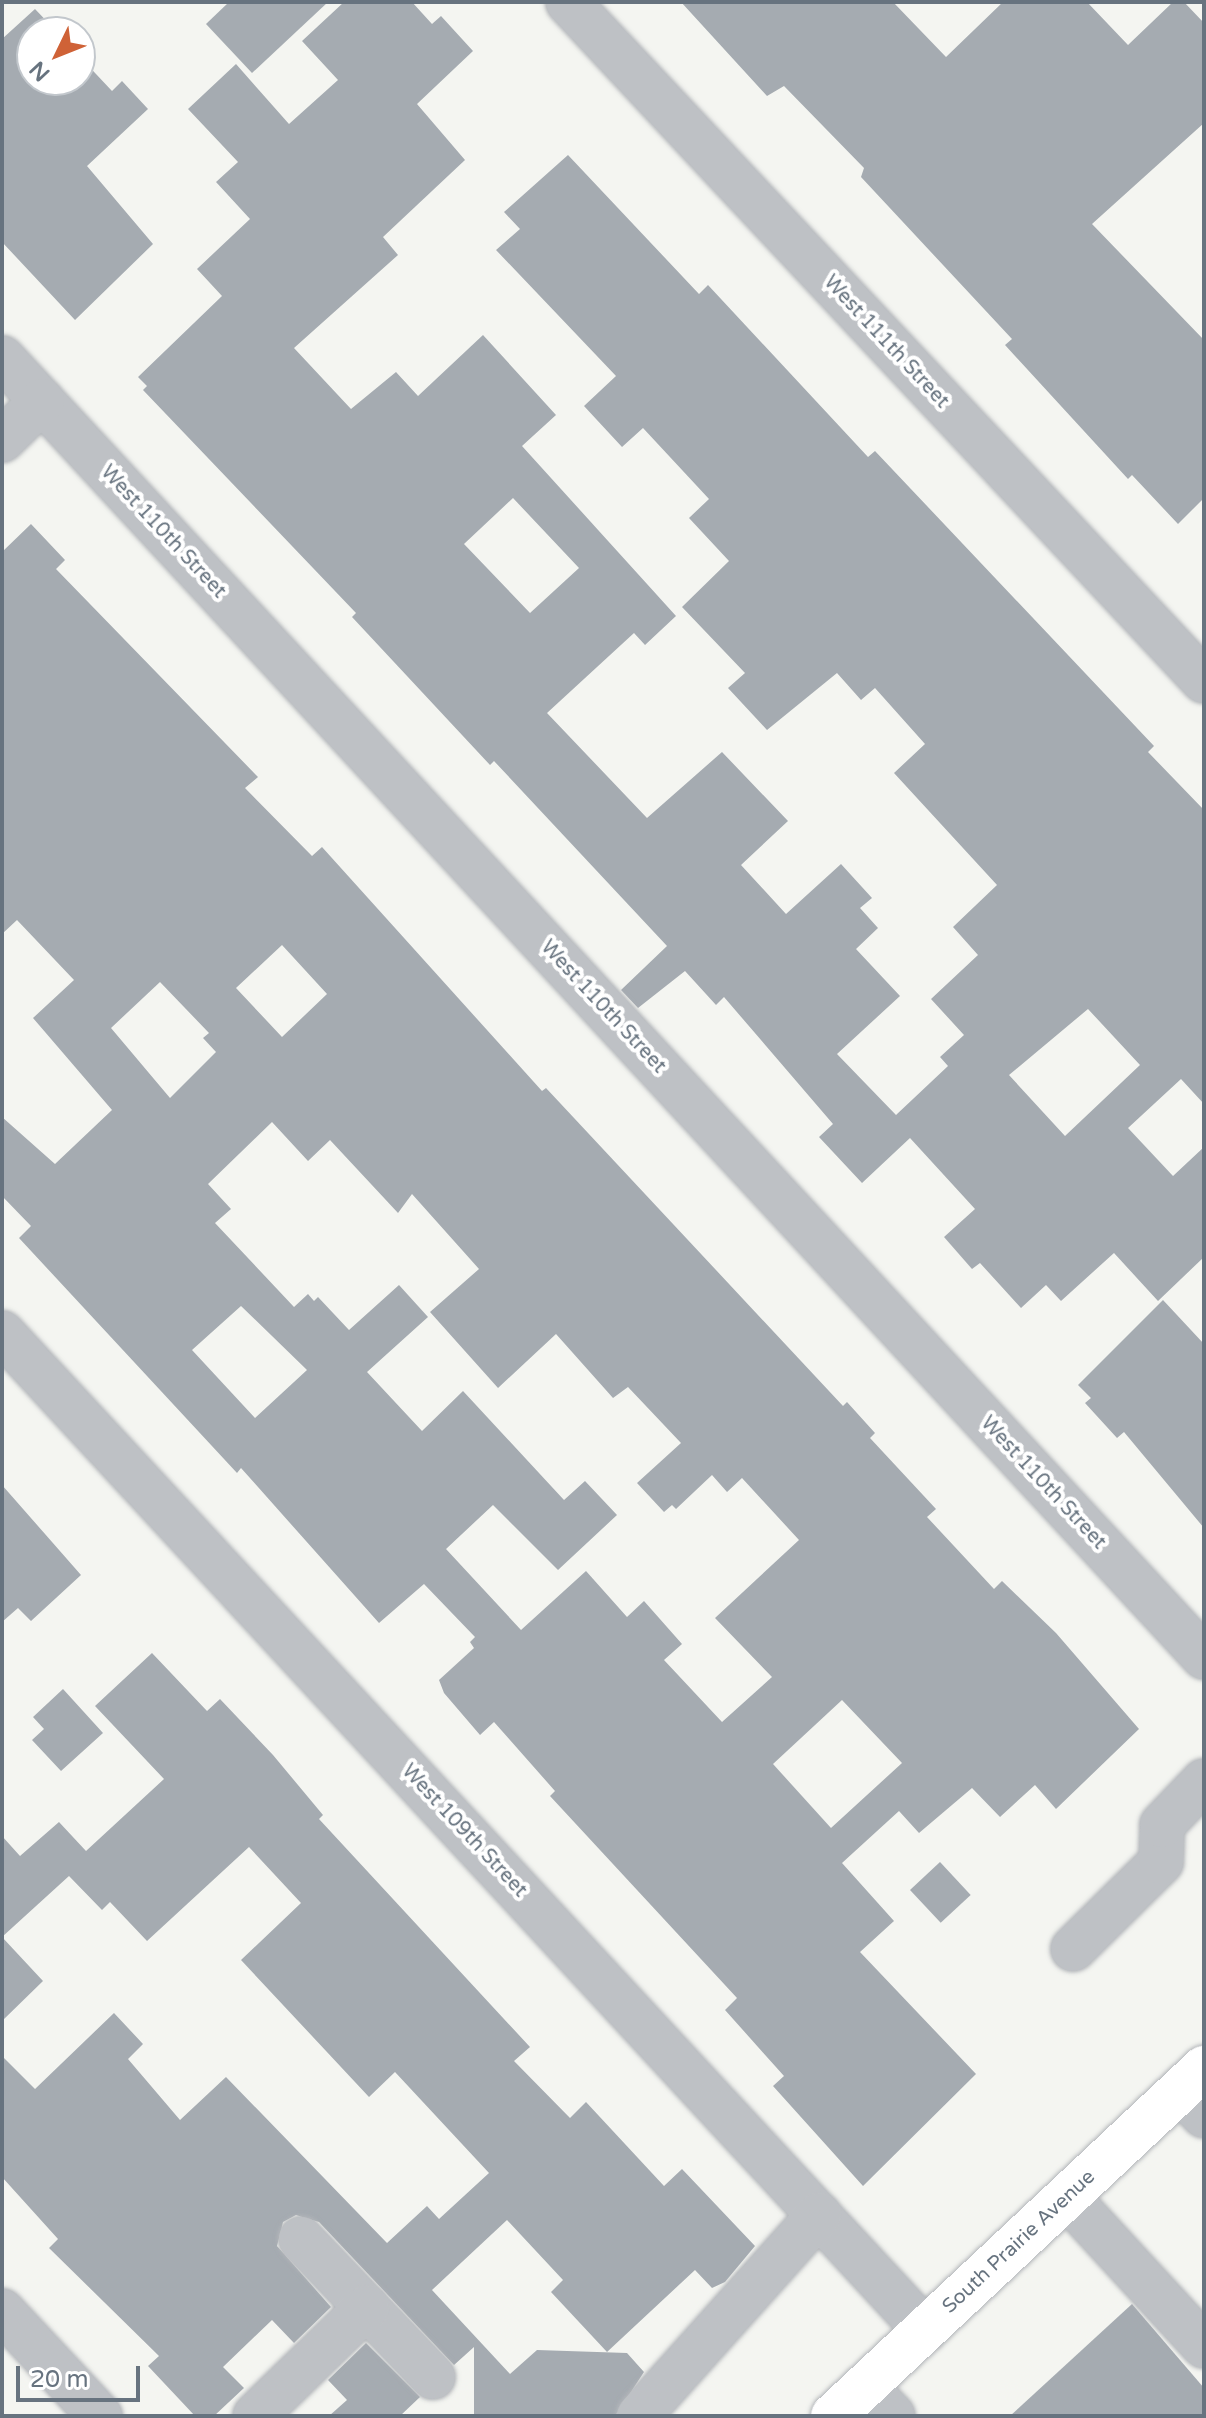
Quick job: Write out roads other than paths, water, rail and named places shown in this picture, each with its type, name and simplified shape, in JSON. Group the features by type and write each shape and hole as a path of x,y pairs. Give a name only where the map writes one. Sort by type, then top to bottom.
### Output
{"main road":[{"name":"South Prairie Avenue","path":"833,2416 879,2401 925,2330 1067,2197 1196,2091"}],"street":[{"name":"West 111th Street","path":"568,2 1204,681"},
{"name":"West 110th Street","path":"2,358 1204,1657"},
{"path":"2,440 42,401"},
{"name":"West 109th Street","path":"2,1333 925,2330"},
{"path":"1073,1949 1161,1862 1162,1825 1204,1781"},
{"path":"1067,2197 1204,2346"},
{"path":"639,2416 819,2215"},
{"path":"301,2239 433,2377"},
{"path":"255,2416 367,2307"},
{"path":"2,2311 100,2416"}]}
